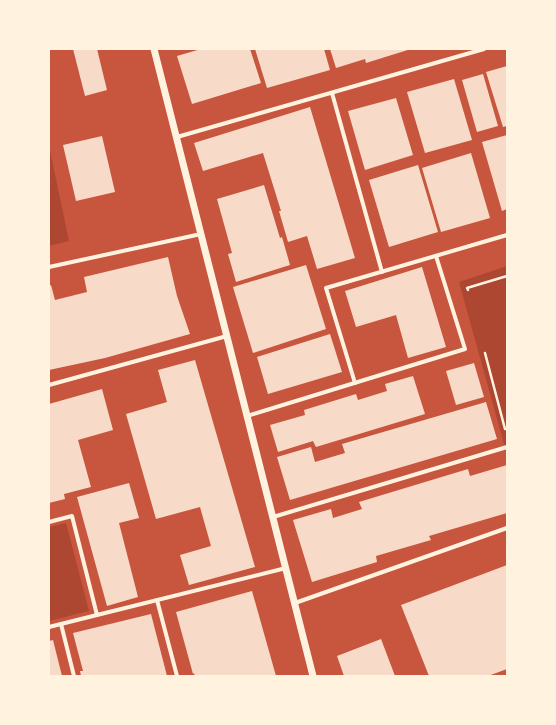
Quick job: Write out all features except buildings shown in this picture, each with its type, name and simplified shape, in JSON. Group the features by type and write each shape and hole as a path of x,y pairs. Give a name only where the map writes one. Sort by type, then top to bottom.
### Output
{"street":[{"path":"154,49 313,676"},
{"path":"176,137 484,49"},
{"path":"332,93 382,272"},
{"path":"49,267 201,234"},
{"path":"355,383 326,288 507,235"},
{"path":"247,416 465,348 436,256"},
{"path":"49,385 227,336"},
{"path":"273,517 507,447"},
{"path":"49,522 72,516 97,615"},
{"path":"295,603 507,528"},
{"path":"49,627 286,568"},
{"path":"157,600 178,676"},
{"path":"61,624 74,676"}],"path":[{"path":"469,295 467,288 507,276"},
{"path":"483,348 507,437"}],"shaded area":[{"path":"49,146 69,241 49,246"},
{"path":"507,266 507,455 459,282"},
{"path":"66,523 89,611 49,621 49,527"}]}
